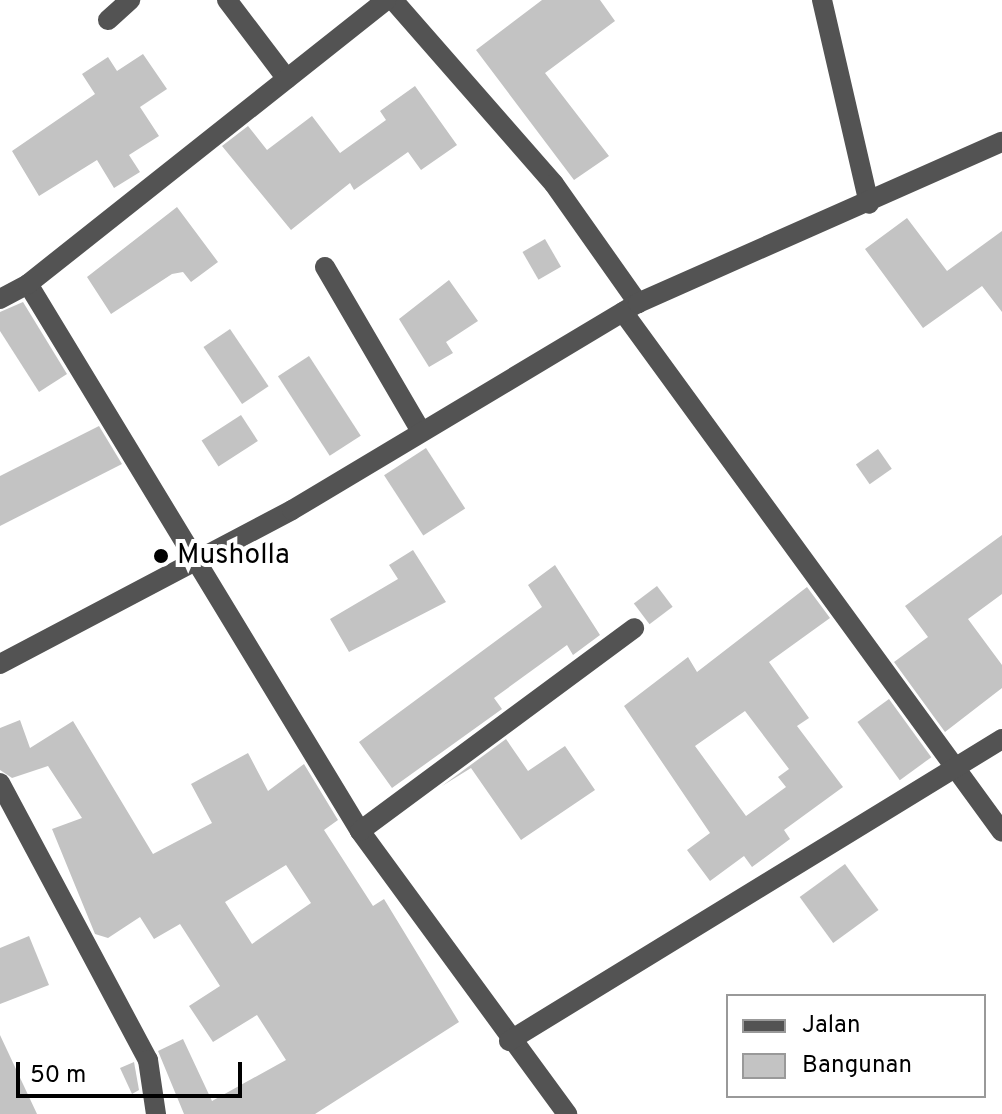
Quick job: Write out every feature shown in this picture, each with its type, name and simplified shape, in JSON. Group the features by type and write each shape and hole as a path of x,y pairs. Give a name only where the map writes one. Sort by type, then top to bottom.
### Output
{"street":[{"path":"108,20 130,0"},
{"path":"227,0 287,79"},
{"path":"0,299 28,284 386,0"},
{"path":"393,0 554,184 630,307 951,770 1002,832"},
{"path":"822,0 869,204"},
{"path":"0,664 200,562 419,428 630,307 869,204 1002,142"},
{"path":"325,267 419,428"},
{"path":"28,284 200,562 360,831 509,1041 567,1114"},
{"path":"360,831 634,628"},
{"path":"509,1041 1002,739"},
{"path":"0,783 148,1060 156,1114"}],"building":[{"path":"542,0 600,0 615,21 545,73 609,156 574,180 476,50"},
{"path":"143,54 167,89 140,107 159,136 129,155 140,172 114,188 97,160 39,196 12,151 95,94 82,74 108,57 117,71"},
{"path":"415,86 457,145 421,170 408,152 354,190 350,183 291,230 222,146 248,126 267,150 312,116 340,153 386,120 380,111"},
{"path":"177,207 218,262 191,282 183,272 172,274 111,314 87,277"},
{"path":"907,218 947,271 1002,231 1002,312 982,286 923,328 865,249"},
{"path":"545,239 561,267 538,280 522,252"},
{"path":"449,280 478,321 446,342 453,353 429,367 399,319"},
{"path":"23,302 67,374 39,392 0,331 0,312"},
{"path":"230,329 269,386 242,404 203,347"},
{"path":"309,356 361,436 330,456 278,376"},
{"path":"241,415 258,441 218,467 202,441"},
{"path":"99,426 122,464 0,526 0,476"},
{"path":"426,448 465,508 423,536 384,475"},
{"path":"878,449 892,469 870,484 856,464"},
{"path":"1002,535 1002,594 968,619 1002,665 1002,688 945,732 894,662 928,637 905,606"},
{"path":"413,550 446,602 349,652 330,619 398,579 389,565"},
{"path":"555,565 600,635 573,655 567,645 494,698 502,709 392,788 359,742 542,607 528,585"},
{"path":"657,586 673,607 649,624 634,603"},
{"path":"807,587 830,618 769,662 809,718 797,726 843,787 784,830 790,839 752,867 744,856 710,881 687,850 710,833 624,706 688,657 697,672","holes":["745,711 789,769 778,777 786,787 746,816 695,746"]},
{"path":"889,699 931,757 900,780 857,722"},
{"path":"20,720 30,748 73,721 153,854 212,823 191,784 248,753 268,791 304,764 338,820 324,830 373,906 384,899 459,1022 315,1114 184,1114 158,1051 183,1039 212,1101 286,1060 257,1015 213,1042 189,1006 220,986 180,924 154,939 140,917 108,938 95,934 52,829 82,818 48,766 12,778 0,770 0,728","holes":["286,865 311,903 252,944 225,902"]},
{"path":"506,739 528,771 565,746 595,790 521,840 471,768 442,786"},
{"path":"845,864 879,910 833,943 800,897"},
{"path":"29,936 49,985 0,1004 0,948"},
{"path":"0,1035 37,1114 0,1114"},
{"path":"134,1062 139,1090 132,1094 120,1068"}],"place":[{"name":"Musholla","path":"161,556"}]}
